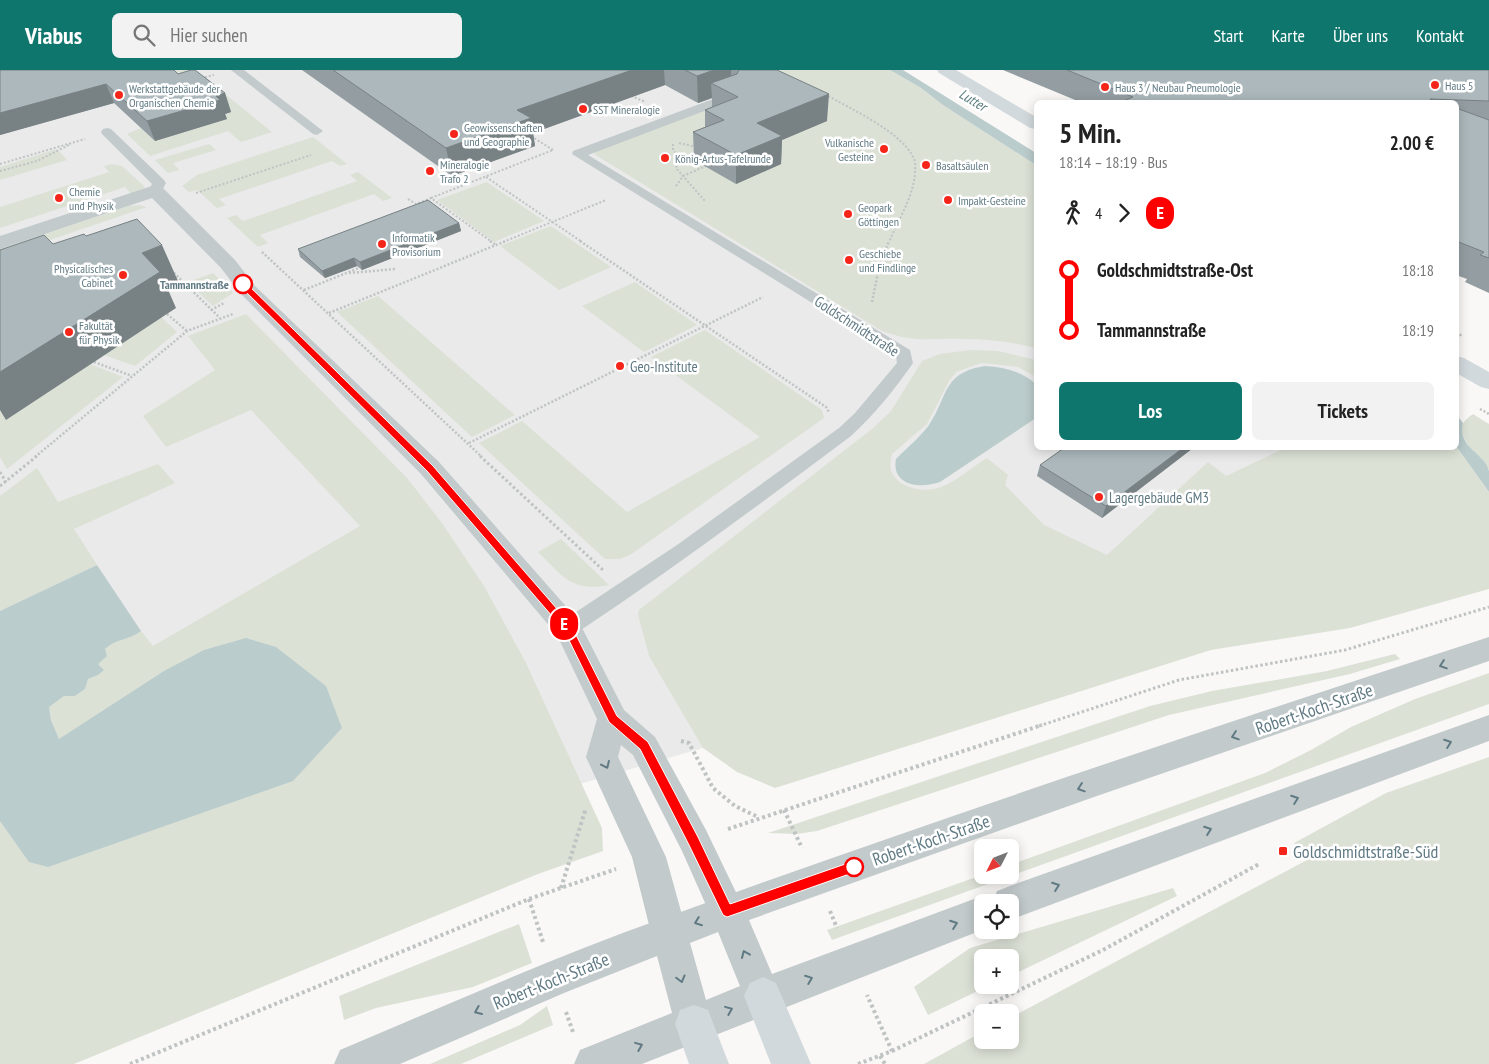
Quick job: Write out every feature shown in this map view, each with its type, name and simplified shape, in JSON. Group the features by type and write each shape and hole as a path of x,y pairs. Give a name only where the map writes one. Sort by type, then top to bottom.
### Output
{"main road":[{"path":"946,70 1034,123"},
{"path":"1459,365 1489,382"},
{"path":"763,996 791,1064"},
{"path":"694,1024 709,1064"}],"street":[{"path":"0,243 162,197 228,264 248,290 430,468 568,628 613,719 644,746 694,841 727,911 763,996"},
{"name":"Robert-Koch-Straße","path":"354,1064 556,978 727,911 1489,649"},
{"path":"613,719 602,757 649,857 694,1024"},
{"path":"1019,900 1489,728"},
{"path":"594,1064 763,996 974,916"}],"lane":[{"path":"237,70 317,131"},
{"name":"Goldschmidtstraße","path":"568,628 625,591 845,432 877,398 904,363 904,353 578,154 642,128 732,96"},
{"path":"107,132 159,183 162,197"}],"path":[{"path":"198,79 214,75"},
{"path":"818,90 888,131 907,147 915,160 915,175 910,192 880,262 873,288 871,311 867,320 858,325"},
{"path":"628,95 677,115"},
{"path":"642,128 672,142 674,150 679,157 676,168 704,199 709,210 706,223 698,227"},
{"path":"0,164 107,132"},
{"path":"525,132 560,154"},
{"path":"0,171 58,152 76,141"},
{"path":"408,199 416,204 554,150"},
{"path":"162,197 320,152"},
{"path":"660,204 683,176 706,166"},
{"path":"486,177 826,407 845,432"},
{"path":"329,313 634,188"},
{"path":"431,198 496,245"},
{"path":"262,252 469,443 625,591"},
{"path":"170,268 220,319"},
{"path":"304,290 359,268"},
{"path":"345,274 396,269"},
{"path":"469,443 791,284"},
{"path":"167,314 186,331"},
{"path":"0,486 186,331 209,322"},
{"path":"94,362 133,376"},
{"path":"0,472 6,482"},
{"path":"694,841 1179,680 1345,650 1489,606"},
{"path":"561,888 602,757"},
{"path":"130,1064 529,899 649,857"},
{"path":"892,1051 1104,950 1259,864"},
{"path":"880,1056 884,1064"}],"shaded area":[{"path":"0,70 890,70 1034,164 1034,450 1444,450 1489,517 580,784 0,1000"},
{"path":"159,70 195,70 272,132 241,142 228,131 150,156 127,134 141,128 155,141 226,118"},
{"name":"Geopark Göttingen","path":"745,70 890,70 921,88 943,105 1034,164 1034,348 991,340 913,339 882,331 594,154 596,151 716,105 694,160 736,183 761,149 827,121"},
{"path":"890,70 903,70 1034,152 1034,164 943,105 921,88"},
{"path":"313,137 347,164 340,166 332,161 219,199 226,205 217,208 197,190 189,192 182,186 197,175"},
{"path":"209,144 216,150 173,163 179,170 168,173 155,160"},
{"path":"57,149 67,160 0,180 0,167"},
{"path":"112,164 122,166 145,187 131,194 125,187 0,228 0,207 109,172 104,166"},
{"path":"358,172 392,198 383,201 374,194 260,235 268,243 258,247 227,218 236,215 243,221 357,181 350,175"},
{"path":"487,182 544,221 494,242 437,200"},
{"path":"139,205 147,207 0,257 0,249 129,206"},
{"path":"551,226 611,267 559,290 500,246"},
{"path":"213,273 233,293 213,306 188,282"},
{"path":"635,282 697,325 644,352 582,306"},
{"path":"378,296 515,415 472,437 337,312"},
{"path":"246,314 407,478 442,523 484,586 525,661 602,828 603,851 538,874 74,1064 0,1064 0,792 59,739 51,720 49,707 64,696 75,696 85,689 88,679 98,675 101,666 97,664 104,651 116,642 141,631 153,646 360,526 251,410 166,447 143,416 215,370 188,336"},
{"path":"161,317 177,332 135,366 104,355"},
{"path":"705,330 822,410 824,418 630,555 620,559 605,559 479,443 522,421 627,512 760,437 651,357"},
{"path":"971,350 998,351 1034,360 1034,376 1018,367 981,363 956,372 949,381 927,424 892,454 891,471 901,483 907,486 928,490 941,487 959,478 987,458 1008,475 1005,485 1044,525 1107,555 1208,462 1226,476 1281,450 1459,450 1489,492 1489,589 1350,628 1211,650 775,788 737,772 703,748 649,656 638,615 639,610 872,429 891,411 922,361 940,354"},
{"path":"90,364 123,377 7,469 0,457 0,410 6,420"},
{"path":"985,366 999,367 1012,370 1034,383 1034,419 940,482 916,485 903,480 898,475 896,459 929,425 948,387 961,374 971,369"},
{"path":"1473,414 1489,424 1489,470 1470,447 1463,434 1464,422"},
{"path":"1459,418 1463,423 1462,432 1464,439 1482,459 1489,471 1489,492 1459,450"},
{"path":"158,464 175,483 74,529 97,565 0,611 0,496 37,468 58,502"},
{"path":"561,539 609,585 596,587 577,584 561,575 538,552"},
{"path":"97,565 141,631 113,643 105,649 107,656 98,664 104,670 88,679 85,689 75,696 64,696 49,707 51,720 59,739 164,671 204,650 246,638 276,647 326,686 342,728 293,781 48,867 29,862 0,821 0,611"},
{"path":"1395,654 1400,659 1350,674 1169,715 817,831 796,834 768,833 1150,706 1212,691 1327,671"},
{"path":"1489,673 1489,704 1019,873 1019,862 1265,773 1351,727 1415,699"},
{"path":"1489,757 1489,1064 924,1064 974,1036 974,1049 1019,1049 1019,1013 1307,860 1294,843 1386,793"},
{"path":"974,878 974,884 988,884 832,940 827,930"},
{"path":"1173,888 1177,896 1019,972 1019,949 974,949 974,993 928,1015 914,987 970,948 1000,939 1019,939 1019,934"},
{"path":"519,924 532,963 473,987 376,1008 344,1020 339,996"},
{"path":"547,1006 553,1025 461,1064 430,1064 520,1025"}],"building":[{"path":"0,70 174,70 178,74 195,70 225,93 216,96 220,100 147,121 106,84 0,113"},
{"path":"333,70 632,70 517,110 531,118 446,148"},
{"path":"685,70 714,70 697,76"},
{"path":"739,70 777,70 829,94 757,123 782,136 736,155 693,132 724,120 705,110 738,97 711,83 737,74"},
{"path":"1067,70 1489,70 1489,101 1430,99 1433,100 1126,100 1133,97"},
{"path":"1459,109 1489,120 1489,258 1480,255 1484,252 1459,242"},
{"name":"Informatik Provisorium","path":"428,200 459,223 360,262 354,258 322,271 298,249"},
{"path":"137,219 162,245 142,253 160,272 0,372 0,250 44,235 53,244 84,234 86,236"},
{"name":"Lagergebäude GM3","path":"1061,450 1180,450 1106,506 1040,465"}],"bus line":[{"name":"E","path":"243,284 430,468 568,628 613,719 644,746 694,841 727,911 854,867"}],"place":[{"name":"Haus 5","path":"1435,85"},
{"name":"Haus 3 / Neubau Pneumologie","path":"1105,87"},
{"name":"Werkstattgebäude der Organischen Chemie","path":"119,95"},
{"name":"SST Mineralogie","path":"583,109"},
{"name":"Geowissenschaften und Geographie","path":"454,134"},
{"name":"Vulkanische Gesteine","path":"884,149"},
{"name":"König-Artus-Tafelrunde","path":"665,158"},
{"name":"Basaltsäulen","path":"926,165"},
{"name":"Mineralogie Trafo 2","path":"430,171"},
{"name":"Chemie und Physik","path":"59,198"},
{"name":"Impakt-Gesteine","path":"948,200"},
{"name":"Geopark Göttingen","path":"848,214"},
{"name":"Informatik Provisorium","path":"382,244"},
{"name":"Geschiebe und Findlinge","path":"849,260"},
{"name":"Physicalisches Cabinet","path":"123,275"},
{"name":"Tammannstraße","path":"243,284"},
{"name":"Fakultät für Physik","path":"69,332"},
{"name":"Geo-Institute","path":"620,366"},
{"name":"Lagergebäude GM3","path":"1099,497"},
{"name":"Goldschmidtstraße-Süd","path":"1283,851"}],"water label":[{"name":"Lutter","path":"973,100"}]}
